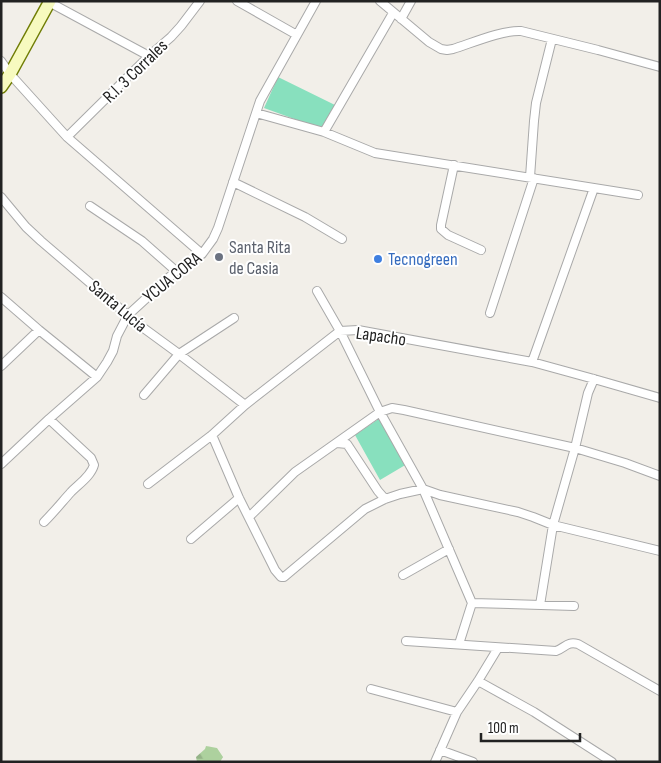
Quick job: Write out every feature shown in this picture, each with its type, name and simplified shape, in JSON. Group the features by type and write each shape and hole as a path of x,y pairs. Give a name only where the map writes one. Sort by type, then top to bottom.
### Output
{"street":[{"name":"R.I. 3 Corrales","path":"67,137 182,26 200,1"},
{"path":"237,1 297,35"},
{"name":"YCUA CORA","path":"1,464 97,377 110,356 116,336 128,315 176,271 202,254 213,239 260,101 316,1"},
{"path":"380,1 440,49 447,50 514,31 521,31 660,67"},
{"path":"401,19 410,1"},
{"path":"1,87 49,2 149,56"},
{"path":"324,132 393,12"},
{"path":"490,313 532,178 536,103 552,39"},
{"path":"1,61 10,74 67,137 202,254"},
{"path":"256,114 324,132 375,153 638,195"},
{"path":"454,165 441,229 448,235 481,250"},
{"path":"233,182 300,214 342,239"},
{"path":"532,362 594,188"},
{"name":"Santa Lucía","path":"1,197 26,227 41,241 138,324 245,405"},
{"path":"90,206 142,242 176,271"},
{"path":"317,291 340,331 380,412 422,489 472,603 459,644"},
{"path":"1,297 97,377"},
{"path":"144,395 179,354 234,318"},
{"path":"1,366 39,330"},
{"name":"Lapacho","path":"148,484 212,435 245,405 340,331 358,330 532,362 660,398"},
{"path":"540,605 554,524 588,393 594,379"},
{"path":"249,517 295,472 380,412 392,408 575,448 660,476"},
{"path":"44,522 93,470 94,465 91,458 49,419"},
{"path":"212,435 238,498 275,570 281,577 284,577 365,509 385,499 422,489 440,495 526,514 554,524 660,551"},
{"path":"337,443 347,444 385,499"},
{"path":"191,539 238,498"},
{"path":"403,575 449,549"},
{"path":"472,603 574,606"},
{"path":"406,641 556,651 572,643 578,644 660,691"},
{"path":"435,762 456,712 498,648"},
{"path":"478,681 534,712 612,762"},
{"path":"371,688 456,712"},
{"path":"440,750 473,762"}],"green space":[{"path":"278,77 335,105 322,129 264,108"},
{"path":"380,418 407,464 380,480 355,435"},
{"path":"206,746 217,748 223,757 220,762 197,762 196,757"}],"place":[{"name":"Santa Rita de Casia","path":"219,257"},
{"name":"Tecnogreen","path":"378,259"}]}
